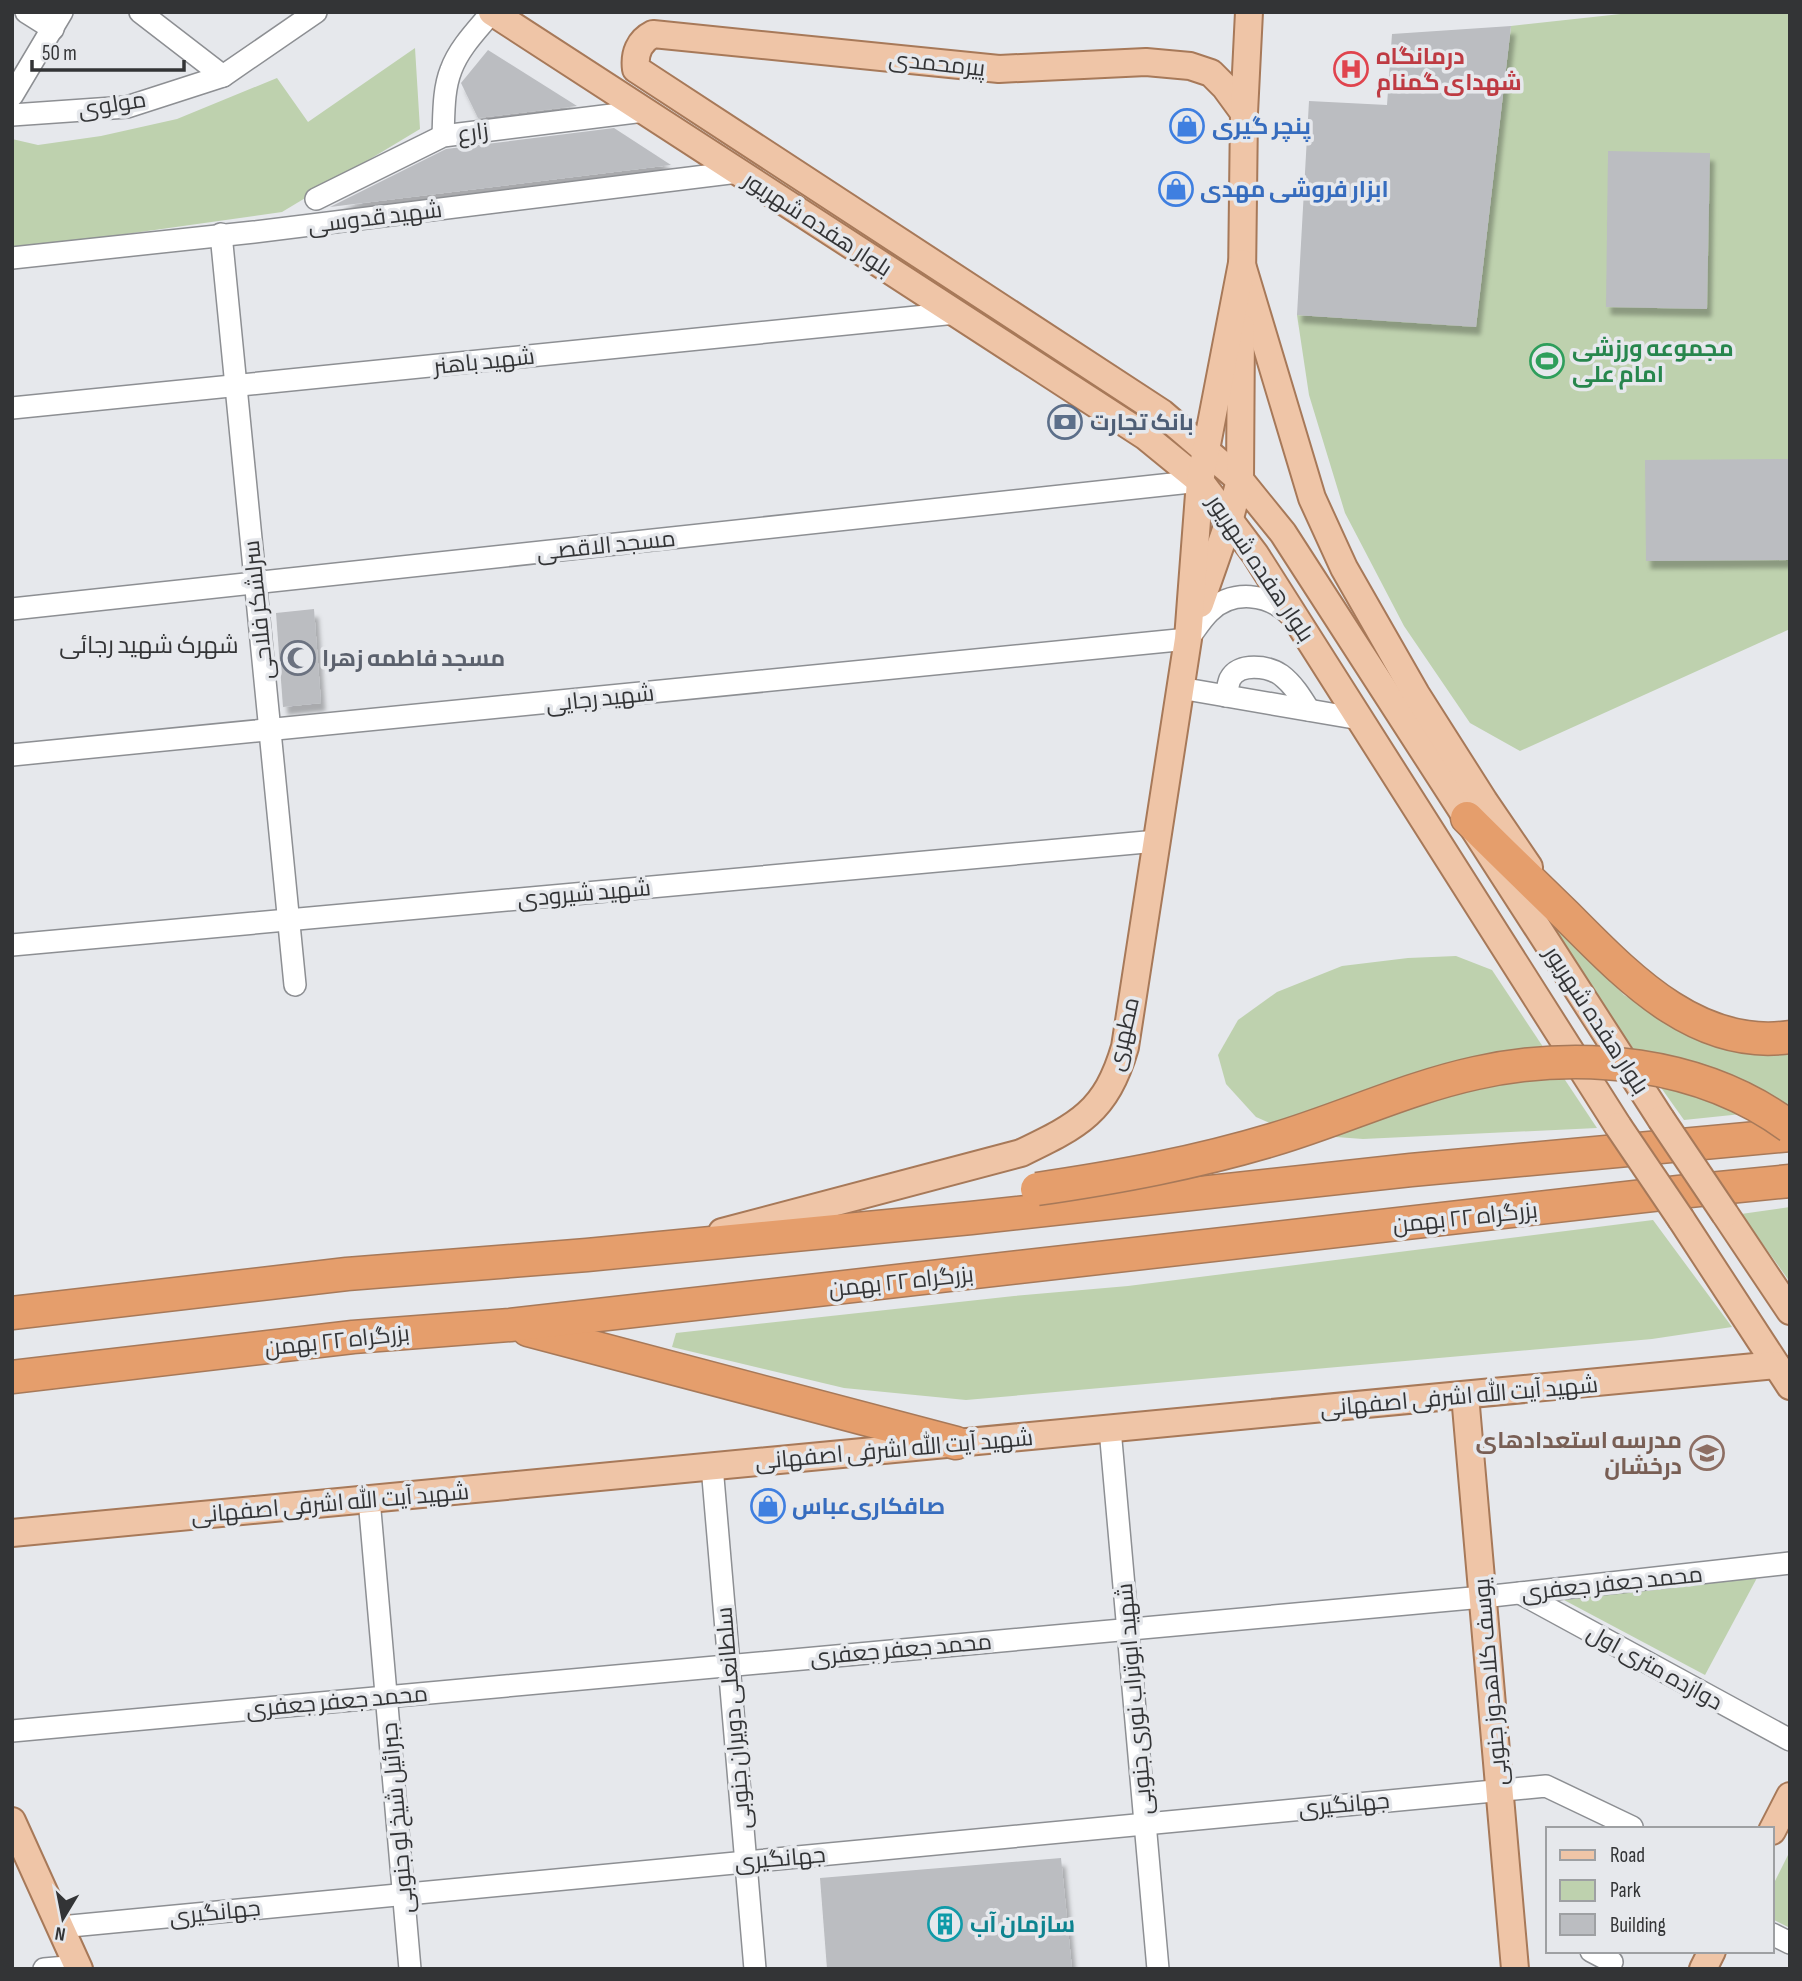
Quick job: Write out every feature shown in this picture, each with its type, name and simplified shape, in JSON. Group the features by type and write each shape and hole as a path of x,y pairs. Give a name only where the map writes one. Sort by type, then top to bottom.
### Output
{"highway":[{"path":"1467,818 1618,967 1665,1004 1704,1026 1738,1037 1771,1040 1790,1037"},
{"path":"541,1259 1108,1179 1194,1162 1327,1123 1411,1092 1476,1073 1540,1063 1594,1062 1636,1066 1694,1079 1740,1096 1790,1127"},
{"path":"12,1313 347,1274 541,1259 971,1218 1397,1172 1790,1135"},
{"name":"بزرگراه ۲۲ بهمن","path":"12,1377 353,1337 510,1325 1790,1181"},
{"path":"510,1325 956,1443"}],"main road":[{"name":"بلوار هفده شهریور","path":"492,12 1145,436 1200,481 1230,518 1302,628 1618,1126 1783,1376"},
{"path":"1188,639 1230,518 1240,480 1244,113 1249,12"},
{"name":"پیرمحمدی","path":"636,69 638,48 644,39 653,34 999,69 1146,62 1190,66 1211,74 1225,87 1244,113"},
{"name":"بلوار هفده شهریور","path":"636,69 1162,413 1240,480 1283,533 1661,1119 1790,1311"},
{"path":"1188,639 1200,481 1242,263"},
{"path":"1242,263 1312,498 1344,568 1416,694 1484,802 1558,907"},
{"name":"مطهری","path":"714,1234 1021,1153 1068,1131 1102,1099 1118,1072 1125,1047 1188,639"},
{"name":"شهید آیت الله اشرفی اصفهانی","path":"12,1533 1465,1395 1783,1376"},
{"name":"یوسف کلاهدوز جنوبی","path":"1465,1395 1515,1969"},
{"path":"1774,1827 1790,1796"},
{"path":"12,1821 79,1967"},
{"path":"1703,1969 1711,1953"}],"street":[{"path":"12,96 57,21 26,12"},
{"path":"140,12 223,76"},
{"name":"مولوی","path":"12,115 127,107 223,76 316,12"},
{"path":"443,136 444,102 450,71 466,42 492,12"},
{"name":"زارع","path":"316,199 443,136 644,111"},
{"name":"شهید قدوسی","path":"12,258 254,232 738,172"},
{"name":"سرلشکر فلاحی","path":"221,234 295,985"},
{"name":"شهید باهنر","path":"12,408 956,313"},
{"name":"مسجد الاقصی","path":"12,608 1200,481"},
{"path":"1188,639 1210,611 1236,597 1252,596 1270,600 1285,610 1302,628"},
{"name":"شهید رجایی","path":"12,755 1188,639"},
{"path":"1226,696 1230,680 1237,671 1262,668 1279,674 1296,690 1309,710"},
{"path":"1180,688 1360,719"},
{"name":"شهید شیرودی","path":"12,945 1157,841"},
{"name":"شهید ابوتراب نوری جنوبی","path":"1110,1429 1158,1969"},
{"name":"سلطانعلی دویران جنوبی","path":"712,1466 755,1969"},
{"name":"جبرائیل شیخ لو جنوبی","path":"369,1499 410,1969"},
{"name":"محمد جعفر جعفری","path":"12,1731 1483,1597 1790,1563"},
{"name":"دوازده متری اول","path":"1520,1593 1790,1740"},
{"name":"جهانگیری","path":"60,1927 1546,1786 1632,1827"},
{"path":"1774,1935 1790,1943"},
{"path":"1595,1953 1612,1962"},
{"path":"44,1969 79,1967"}],"green space":[{"name":"مجموعه ورزشی امام علی","path":"1639,12 1790,12 1790,629 1520,751 1470,723 1404,626 1345,513 1309,395 1297,315 1476,326 1511,26"},
{"path":"415,48 420,129 282,212 12,250 12,139 38,145 101,136 177,119 277,78 308,122"},
{"path":"1560,926 1624,995 1713,1046 1753,1050 1790,1045 1790,1109 1684,1120 1549,930"},
{"path":"1456,956 1492,970 1597,1128 1363,1139 1295,1134 1256,1117 1226,1084 1218,1055 1238,1020 1277,992 1342,966 1408,958"},
{"path":"1790,1207 1790,1282 1741,1214"},
{"path":"1653,1220 1732,1327 1652,1339 966,1400 844,1388 672,1347 676,1333 1128,1286"},
{"path":"1758,1576 1705,1675 1564,1600"},
{"path":"1790,1851 1790,1928 1774,1920 1774,1883"}],"building":[{"path":"1511,26 1476,327 1297,315 1309,101 1387,105 1392,34"},
{"path":"488,50 577,106 478,118 461,83"},
{"path":"614,128 671,165 330,207 446,149"},
{"path":"1608,151 1710,153 1707,309 1606,307"},
{"path":"1788,459 1789,560 1646,561 1645,460"},
{"name":"مسجد فاطمه زهرا","path":"314,609 321,703 283,707 276,613"},
{"name":"سازمان آب","path":"1061,1858 1072,1969 827,1969 820,1878"}],"place":[{"name":"درمانگاه شهدای گمنام","path":"1351,69"},
{"name":"پنچر گیری","path":"1187,126"},
{"name":"ابزار فروشی مهدی","path":"1176,189"},
{"name":"مجموعه ورزشی امام علی","path":"1547,361"},
{"name":"بانک تجارت","path":"1065,422"},
{"name":"مسجد فاطمه زهرا","path":"298,658"},
{"name":"مدرسه استعدادهای درخشان","path":"1707,1453"},
{"name":"صافکاری‌عباس","path":"768,1506"},
{"name":"سازمان آب","path":"945,1924"}],"district":[{"name":"شهرک شهید رجائی","path":"149,645"}]}
